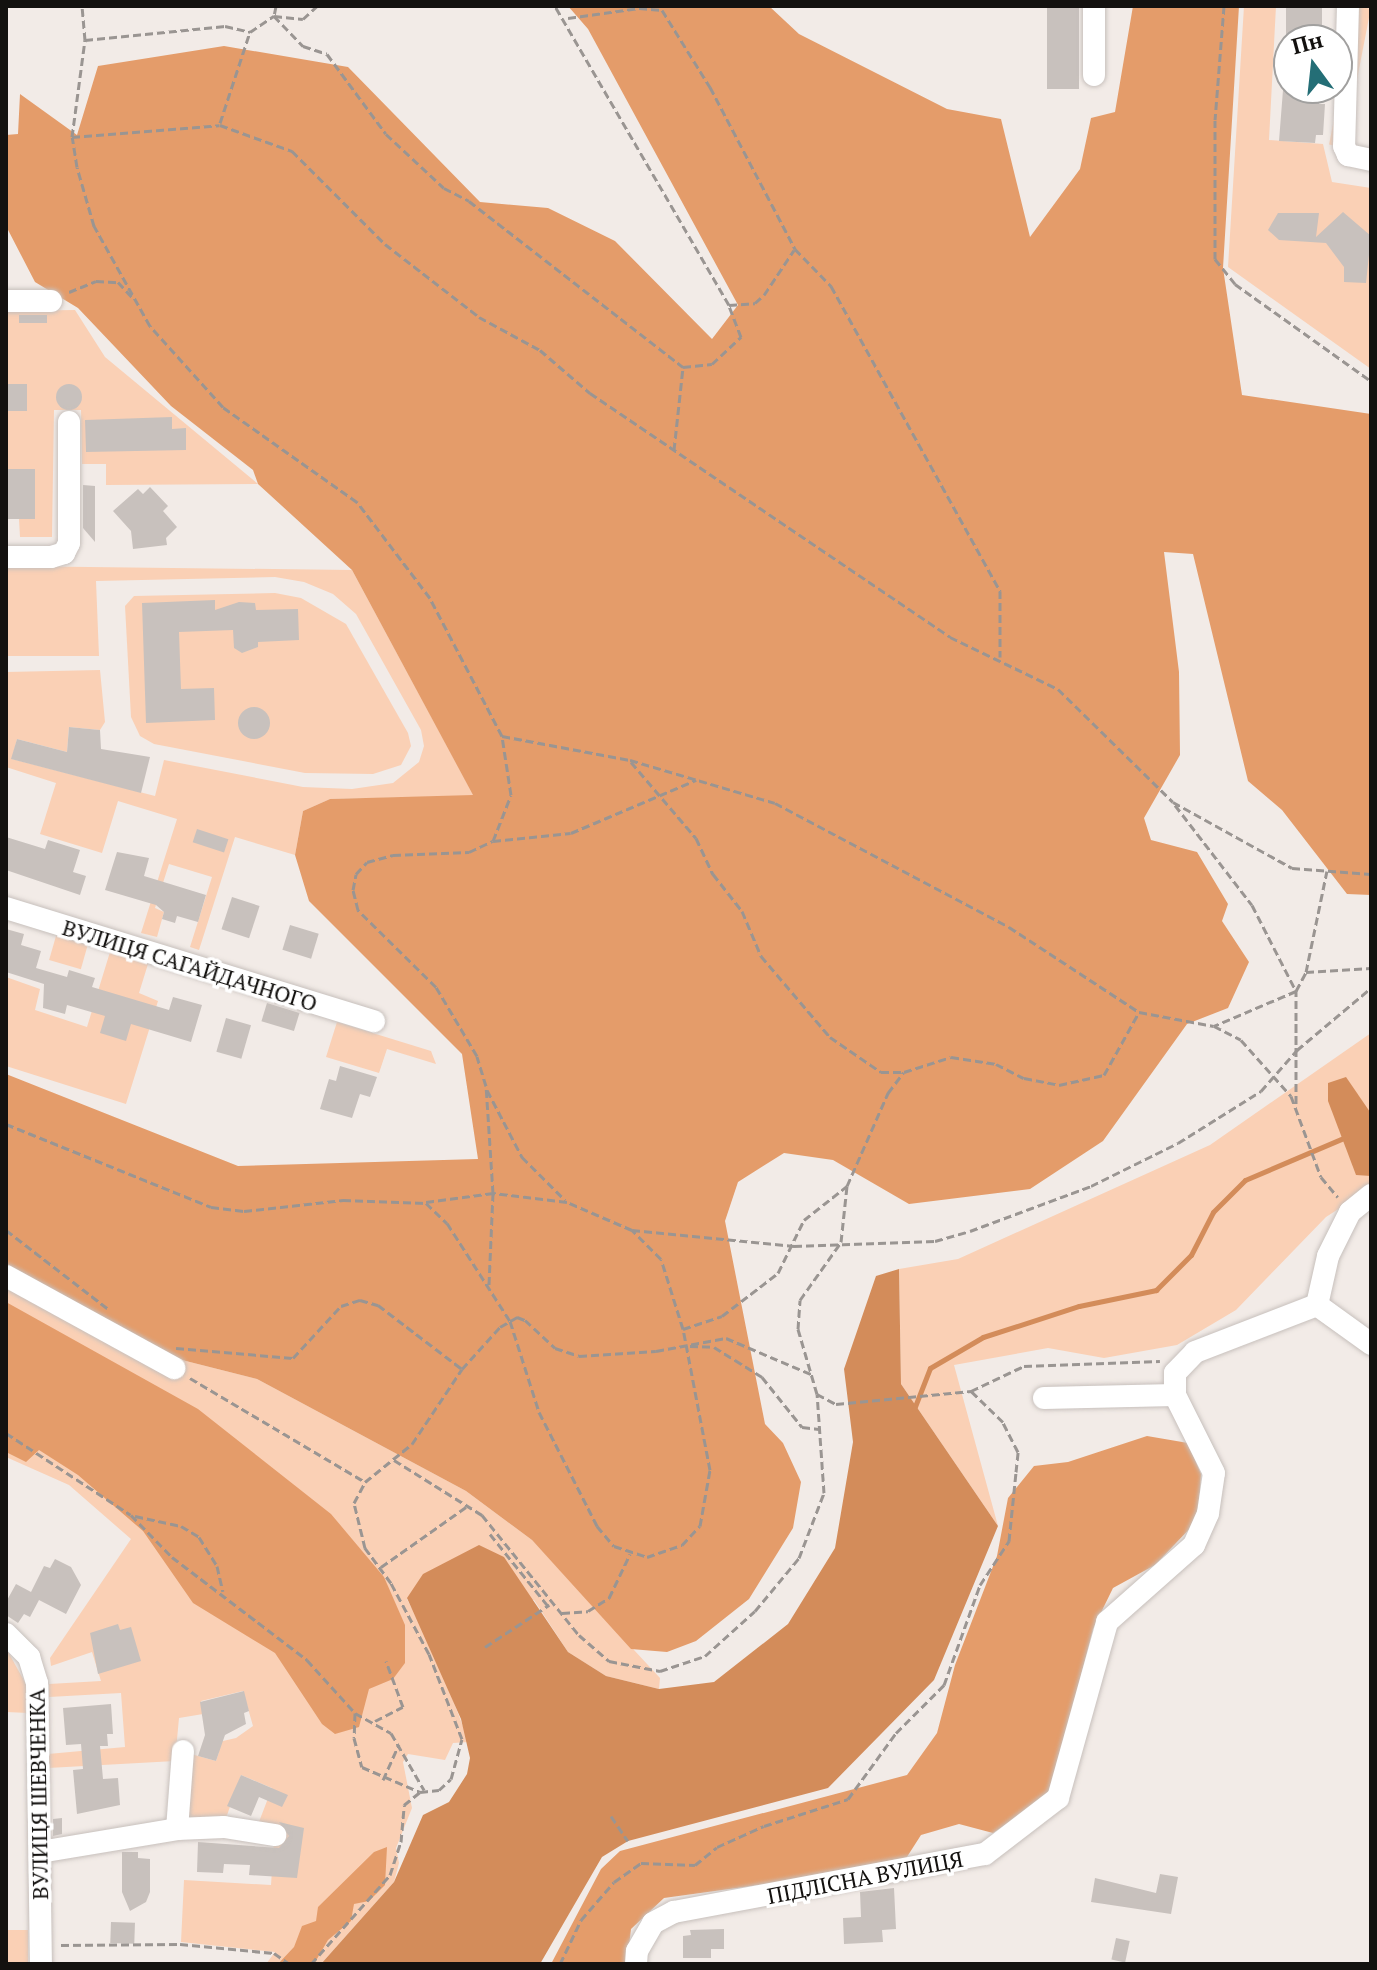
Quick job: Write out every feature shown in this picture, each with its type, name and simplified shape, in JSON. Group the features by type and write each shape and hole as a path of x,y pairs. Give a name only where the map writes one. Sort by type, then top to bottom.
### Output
{"street":[{"path":"1094,6 1094,75"},
{"path":"1348,6 1342,132 1348,155 1364,159"},
{"path":"6,301 51,301"},
{"path":"6,557 51,557 64,553 69,543 69,422"},
{"name":"ВУЛИЦЯ САГАЙДАЧНОГО","path":"6,908 374,1021"},
{"path":"1317,1305 1328,1256 1350,1212 1371,1195"},
{"path":"6,1276 174,1368"},
{"path":"1317,1305 1371,1344"},
{"path":"1044,1398 1175,1395 1175,1373 1195,1352 1317,1305"},
{"name":"ПІДЛІСНА ВУЛИЦЯ","path":"636,1964 637,1951 653,1923 674,1912 985,1854 1058,1798 1107,1622 1194,1545 1208,1513 1214,1473 1175,1395"},
{"name":"ВУЛИЦЯ ШЕВЧЕНКА","path":"6,1634 29,1657 37,1683 41,1955"},
{"path":"177,1829 183,1751"},
{"path":"40,1852 177,1829 224,1827 275,1835"}],"path":[{"path":"82,6 85,40 72,137 94,226 136,301 184,368 223,407 357,502 430,598 502,736 511,795 493,841"},
{"path":"274,16 276,6"},
{"path":"220,125 250,32 274,16 303,19 317,6"},
{"path":"274,16 303,46 327,54 386,134 444,188 469,201 683,367 712,364 731,351 741,337 729,305 627,135 567,18 555,6"},
{"path":"1224,6 1215,120 1215,259 1235,284 1371,381"},
{"path":"567,18 639,8 662,10 710,87 795,249 831,286 1000,591 1000,657"},
{"path":"85,40 225,26 250,32"},
{"path":"72,137 220,125 292,151 385,244 479,317 540,350 590,393 674,452 950,637 1000,657 1078,704 1118,751 1173,802 1252,905 1296,991 1295,1109"},
{"path":"729,305 755,303 764,295 795,249"},
{"path":"51,301 96,281 118,282 136,301"},
{"path":"674,452 683,367"},
{"path":"502,736 630,760 775,803 1009,927 1139,1012 1214,1026 1241,1040 1275,1072 1295,1109 1321,1177 1350,1212"},
{"path":"630,760 696,838 713,874 742,911 761,956 830,1037 881,1072 904,1072 951,1057 996,1064 1024,1078 1059,1085 1104,1075 1139,1012"},
{"path":"567,1202 522,1157 486,1086 463,1028 436,987 358,910 353,890 356,874 367,862 393,855 469,852 493,841 571,833 619,808 660,799 696,780"},
{"path":"1173,802 1292,868 1371,874"},
{"path":"1214,1026 1296,991 1306,972 1327,871"},
{"path":"1306,972 1371,968"},
{"path":"6,1124 211,1207 244,1211 343,1200 426,1203 493,1193 567,1202 632,1230 794,1246 935,1241 1091,1186 1178,1143 1261,1091 1297,1050 1371,988"},
{"path":"394,1460 482,1515 515,1550 561,1613 609,1661 660,1671 705,1656 755,1611 799,1558 824,1493 817,1394 798,1329 800,1300 841,1242 847,1186 888,1093 904,1072"},
{"path":"486,1086 493,1193 489,1286"},
{"path":"683,1329 722,1316 758,1292 778,1273 794,1246 804,1220 847,1186"},
{"path":"426,1203 447,1223 510,1321 539,1412 582,1503 614,1546 630,1554 647,1557 682,1545 706,1513 710,1470 683,1329 661,1259 632,1230"},
{"path":"6,1230 110,1310"},
{"path":"149,1354 184,1346 236,1356 293,1358 341,1306 360,1300 378,1305 462,1369"},
{"path":"355,1713 354,1738 362,1767 383,1780 423,1792 439,1790 451,1779 462,1739 429,1654 380,1568 365,1548 354,1503 365,1482 412,1444 462,1369 510,1321 525,1320 555,1348 579,1356 685,1346 726,1338 813,1375"},
{"path":"685,1346 714,1347 735,1360 762,1377 802,1427 819,1429"},
{"path":"817,1394 836,1404 971,1391 1024,1366 1152,1363 1195,1352"},
{"path":"174,1368 365,1482"},
{"path":"560,1964 581,1920 614,1882 641,1863 695,1865 717,1847 764,1826 848,1799 896,1733 944,1685 980,1585 1009,1541 1018,1452 1003,1422 971,1391"},
{"path":"6,1433 131,1515 172,1557 223,1592 327,1678 355,1713 375,1721 399,1744 423,1792"},
{"path":"380,1568 466,1507"},
{"path":"131,1515 181,1526 199,1537 217,1566 223,1592"},
{"path":"490,1534 548,1606"},
{"path":"561,1613 588,1611 609,1598 630,1554"},
{"path":"485,1647 554,1603"},
{"path":"375,1721 403,1707 386,1661"},
{"path":"383,1780 399,1744"},
{"path":"311,1964 390,1875 401,1842 404,1805 423,1792"},
{"path":"611,1816 628,1841"},
{"path":"41,1955 180,1944 274,1953 290,1964"}],"shaded area":[{"path":"568,6 769,6 799,34 947,109 1001,119 1030,237 1080,169 1091,118 1115,112 1133,6 1239,6 1223,268 1242,395 1371,414 1371,895 1347,894 1282,810 1248,781 1193,554 1164,552 1179,672 1180,755 1144,818 1151,840 1197,852 1228,904 1222,921 1249,962 1228,1008 1187,1024 1103,1141 1030,1189 909,1204 833,1160 784,1153 738,1182 725,1221 765,1424 783,1443 801,1482 793,1528 749,1599 696,1641 667,1652 631,1649 532,1540 466,1491 257,1379 178,1359 6,1267 6,1074 238,1166 478,1159 462,1054 309,901 295,855 303,811 330,799 473,795 352,570 258,484 253,470 171,406 78,308 35,282 6,226 6,135 18,134 20,94 77,135 98,66 224,46 348,67 480,202 548,208 615,241 712,339 738,305 588,29"},
{"path":"1244,6 1276,6 1269,140 1323,144 1332,182 1371,188 1371,369 1228,267"},
{"path":"1356,6 1371,9 1353,100 1353,24"},
{"path":"1337,104 1352,104 1344,147 1329,144"},
{"path":"75,310 105,357 258,484 106,485 106,464 82,464 81,410 54,410 52,537 20,537 19,519 34,519 34,469 6,470 6,311"},
{"path":"6,566 352,570 474,796 330,799 303,811 295,855 235,837 199,950 190,947 212,877 169,864 155,908 164,912 157,937 141,933 177,819 118,801 102,853 40,834 56,783 6,767 6,672 100,670 105,722 100,730 69,727 67,752 17,739 12,759 155,796 164,760 303,787 352,789 393,783 419,762 424,746 421,730 356,614 333,594 304,582 275,577 96,581 99,656 6,656"},
{"path":"275,593 301,598 346,624 408,733 411,746 401,765 373,774 305,773 154,744 140,736 131,717 125,606 134,596"},
{"path":"56,936 88,945 81,969 49,960"},
{"path":"110,952 148,964 139,993 158,1001 126,1104 6,1066 6,977 40,989 35,1010 87,1027"},
{"path":"337,1022 431,1051 436,1064 387,1049 379,1073 326,1057"},
{"path":"1371,1033 1371,1188 1326,1217 1236,1310 1177,1345 1104,1358 1048,1348 954,1365 998,1526 901,1384 899,1269 958,1259 1210,1145"},
{"path":"1346,1077 1370,1112 1371,1176 1356,1175 1328,1101 1328,1083"},
{"path":"6,1268 178,1359 257,1379 466,1491 532,1540 660,1678 659,1689 606,1676 568,1652 534,1600 407,1599 438,1661 469,1742 453,1743 445,1760 408,1754 403,1762 412,1808 396,1848 399,1863 394,1882 321,1964 266,1964 275,1952 181,1942 184,1880 271,1885 274,1840 257,1827 272,1788 241,1775 225,1821 184,1819 191,1754 216,1761 219,1752 210,1744 236,1738 253,1726 243,1691 201,1701 203,1714 179,1718 175,1761 48,1768 48,1754 125,1747 121,1693 49,1697 49,1684 101,1681 92,1652 51,1666 50,1658 131,1539 69,1485 6,1457"},
{"path":"899,1269 901,1384 998,1526 934,1680 828,1788 628,1841 602,1857 540,1964 321,1964 394,1882 423,1815 449,1802 467,1774 470,1758 461,1719 407,1598 423,1574 479,1545 504,1557 568,1652 606,1676 659,1689 714,1682 788,1624 835,1548 853,1442 844,1369 876,1276"},
{"path":"6,1302 198,1409 331,1514 384,1577 405,1625 405,1663 393,1679 369,1689 359,1727 335,1734 322,1724 275,1653 193,1603 143,1531 78,1475 39,1450 26,1462 6,1452"},
{"path":"1147,1436 1188,1443 1201,1474 1198,1520 1155,1565 1113,1588 1093,1629 1050,1795 993,1833 959,1824 921,1835 905,1860 846,1873 664,1898 631,1929 627,1964 551,1964 601,1869 620,1851 907,1775 937,1733 955,1665 997,1556 1008,1498 1034,1466 1068,1462"},
{"path":"6,1648 27,1686 29,1713 6,1712"},
{"path":"387,1847 385,1885 369,1901 354,1904 351,1921 328,1940 314,1964 278,1964 294,1947 302,1926 316,1921 318,1907 374,1852"},
{"path":"6,1930 28,1930 28,1964 6,1964"}],"building":[{"path":"1047,6 1079,6 1079,89 1047,89"},
{"path":"1286,6 1322,6 1322,24 1286,24"},
{"path":"1282,104 1325,104 1323,135 1316,135 1315,143 1279,141"},
{"path":"1343,212 1371,236 1366,283 1344,282 1344,267 1326,243 1279,240 1268,230 1278,213 1319,213 1316,237"},
{"path":"19,315 47,315 47,323 19,323"},
{"path":"6,384 27,384 27,411 6,411"},
{"path":"69,384 79,387 82,397 79,407 69,410 59,407 56,397 59,387"},
{"path":"172,417 172,429 186,428 186,450 86,452 85,420"},
{"path":"6,469 35,469 35,519 6,519"},
{"path":"83,485 95,486 95,542 83,528"},
{"path":"150,487 168,506 163,511 177,527 166,538 167,545 133,549 131,531 113,511 138,489 143,494"},
{"path":"215,600 215,610 239,602 255,603 256,610 298,609 299,640 258,642 258,647 242,653 234,648 233,630 179,632 181,689 214,688 215,720 146,723 142,603"},
{"path":"254,707 265,712 270,723 265,734 254,739 243,734 238,723 243,712"},
{"path":"69,727 100,730 101,749 150,757 141,793 11,759 17,739 67,752"},
{"path":"197,829 228,839 224,853 193,842"},
{"path":"6,837 45,849 48,840 80,850 73,872 86,876 80,895 6,870"},
{"path":"117,852 149,858 144,876 206,895 198,922 177,916 175,923 162,919 164,912 156,905 105,890"},
{"path":"232,897 260,906 249,938 221,929"},
{"path":"290,925 319,934 311,959 282,950"},
{"path":"6,929 24,934 21,945 41,951 36,968 67,977 69,970 95,978 92,987 169,1010 173,997 202,1005 191,1042 131,1024 126,1041 100,1033 105,1016 67,1005 65,1014 43,1008 44,984 6,972"},
{"path":"267,1003 300,1013 294,1031 261,1021"},
{"path":"226,1018 251,1025 241,1059 216,1052"},
{"path":"340,1066 377,1077 370,1097 360,1094 352,1118 320,1109 329,1079 336,1081"},
{"path":"55,1559 71,1567 81,1585 66,1614 39,1600 30,1617 24,1614 18,1623 6,1615 6,1602 16,1584 31,1592 44,1566 50,1568"},
{"path":"118,1624 120,1630 131,1627 141,1661 98,1674 90,1633"},
{"path":"244,1691 249,1711 244,1713 246,1724 225,1735 216,1761 198,1756 205,1735 200,1702"},
{"path":"111,1704 113,1734 107,1734 108,1746 100,1746 103,1779 118,1778 120,1805 77,1814 73,1770 83,1769 81,1744 66,1745 63,1708"},
{"path":"241,1775 288,1795 282,1807 259,1797 251,1816 227,1806"},
{"path":"62,1818 62,1834 53,1836 53,1819"},
{"path":"279,1822 304,1828 297,1878 249,1875 250,1865 224,1864 223,1873 197,1872 198,1842 279,1848 289,1836"},
{"path":"122,1852 138,1852 138,1858 150,1859 150,1892 146,1902 130,1911 122,1892"},
{"path":"1160,1874 1178,1877 1171,1914 1091,1902 1095,1878 1156,1893"},
{"path":"894,1888 896,1929 882,1930 883,1942 844,1944 843,1918 861,1917 860,1892"},
{"path":"111,1922 135,1923 134,1944 110,1943"},
{"path":"724,1929 724,1949 711,1949 711,1958 683,1958 683,1936 691,1935 690,1930"},
{"path":"1116,1938 1130,1941 1125,1962 1111,1960"}],"waterway":[{"path":"914,1409 930,1368 983,1337 1079,1306 1156,1290 1191,1255 1213,1212 1245,1180 1346,1137"}]}
